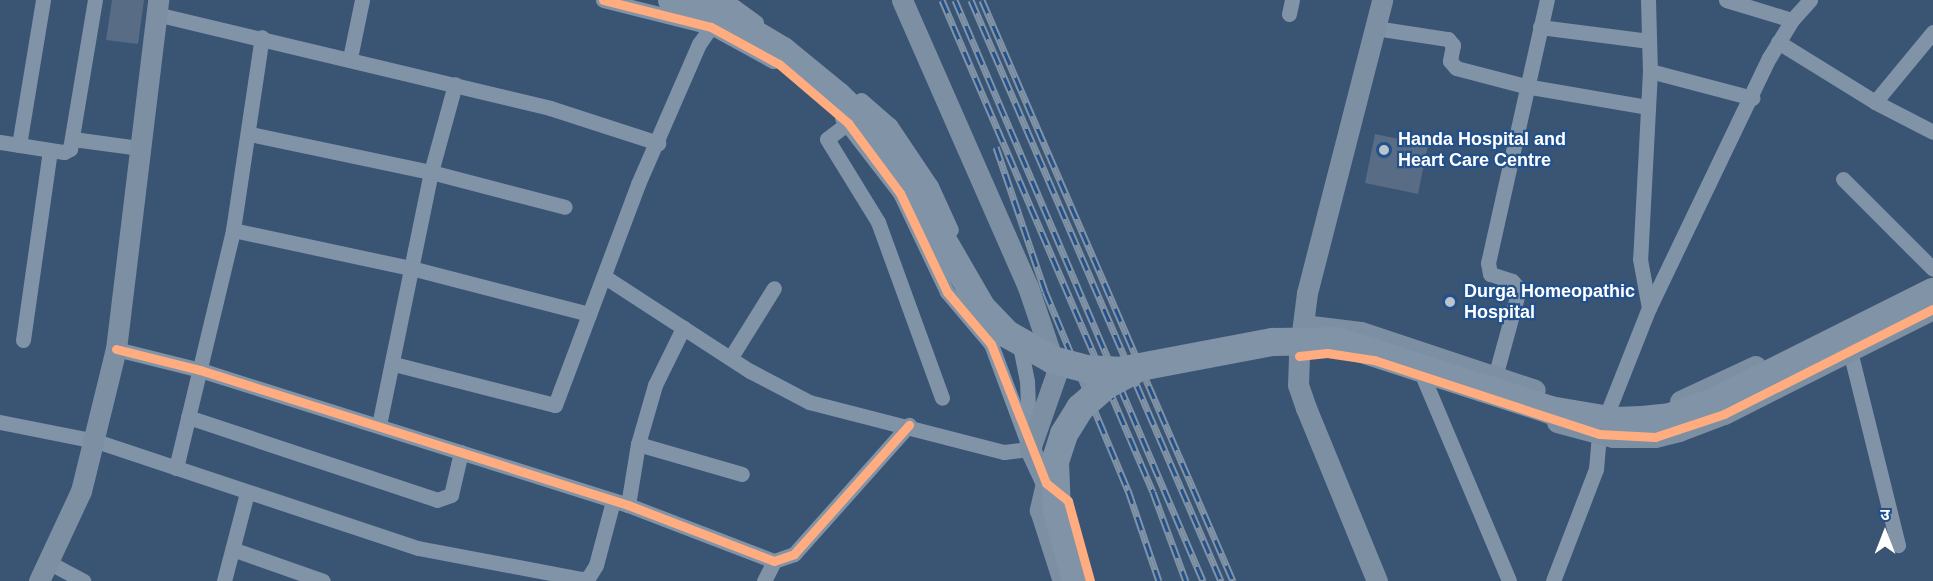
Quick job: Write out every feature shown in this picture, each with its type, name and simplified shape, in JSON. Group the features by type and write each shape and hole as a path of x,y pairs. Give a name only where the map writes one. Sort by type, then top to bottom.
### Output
{"highway":[{"path":"672,0 741,26 783,51 872,129 902,170 971,293 1007,334 1037,353 1069,366 1104,371 1143,368 1273,342 1337,341 1550,410 1615,421 1642,420 1670,417 1713,402 1933,292"},
{"path":"1076,581 1057,511 1053,476 1058,447 1071,421 1092,396 1119,377 1143,368"}],"street":[{"path":"19,145 43,0"},
{"path":"0,142 50,151 68,151 73,140 95,0"},
{"path":"350,58 362,0"},
{"path":"603,0 711,27 779,64 848,123 900,193 947,292 991,344 1030,448 1046,483 1068,501 1090,581"},
{"path":"715,0 739,4 833,76 882,118 919,168 967,265 1018,334 1027,381 1030,448"},
{"path":"902,0 1028,287 1057,372 1030,448"},
{"path":"1377,581 1298,385 1303,325 1326,210 1382,0"},
{"path":"1495,377 1519,289 1512,281 1490,274 1488,263 1525,86 1547,0"},
{"path":"1648,0 1650,71 1640,259 1649,308"},
{"path":"1726,0 1792,20"},
{"path":"1553,581 1596,469 1599,434 1608,408 1649,308 1778,42 1792,20 1810,0"},
{"path":"83,581 43,571 81,491 96,441 116,349 157,7 262,37 550,108 658,142"},
{"path":"394,363 555,405 605,277 638,184 699,44 711,27"},
{"path":"1540,27 1649,41"},
{"path":"1375,28 1448,39 1453,45 1450,61 1456,68 1525,86 1648,107"},
{"path":"1875,102 1933,32"},
{"path":"176,468 233,230 250,134 262,37"},
{"path":"1778,42 1875,102 1933,132"},
{"path":"1650,71 1752,99"},
{"path":"379,425 394,363 431,172 455,84"},
{"path":"848,123 827,139 878,222 942,398"},
{"path":"250,134 431,172 565,207"},
{"path":"73,140 140,148"},
{"path":"23,340 50,151"},
{"path":"1843,179 1933,269"},
{"path":"233,230 411,268 589,314"},
{"path":"605,277 768,382 809,402 909,425 1004,452 1030,448"},
{"path":"1303,325 1361,332 1565,400 1608,408 1637,409 1684,400 1933,282"},
{"path":"731,357 774,288"},
{"path":"1299,356 1350,355 1599,434 1635,438 1679,431 1724,414 1933,309"},
{"path":"628,505 638,444 655,385 683,328"},
{"path":"116,349 200,370 628,505 774,561 794,554 909,425"},
{"path":"1850,351 1898,545"},
{"path":"1423,377 1509,581"},
{"path":"188,417 437,500 451,495 461,452"},
{"path":"0,422 96,441 418,548 582,579 588,578 596,565 613,501"},
{"path":"638,444 742,474"},
{"path":"1046,483 1041,510 1063,581"},
{"path":"224,581 235,550 247,493"},
{"path":"235,550 323,581"},
{"path":"764,581 774,561"}],"building":[{"path":"112,0 144,0 138,44 106,40"},
{"path":"1375,134 1428,145 1418,194 1365,183"}],"railway":[{"path":"942,0 1153,492 1186,581"},
{"path":"955,0 1203,581"},
{"path":"971,0 1221,581"},
{"path":"982,0 1233,581"},
{"path":"996,147 1045,291 1128,490 1159,581"}],"cycle path":[{"path":"603,0 711,27 779,64 848,123 900,193 947,292 991,344 1046,483 1068,501 1090,581"},
{"path":"1299,356 1327,353 1374,360 1599,434 1655,437 1724,414 1933,309"},
{"path":"116,349 200,370 628,505 774,561 794,554 909,425"}],"place":[{"name":"Handa Hospital and Heart Care Centre","path":"1384,150"},
{"name":"Durga Homeopathic Hospital","path":"1450,302"}]}
